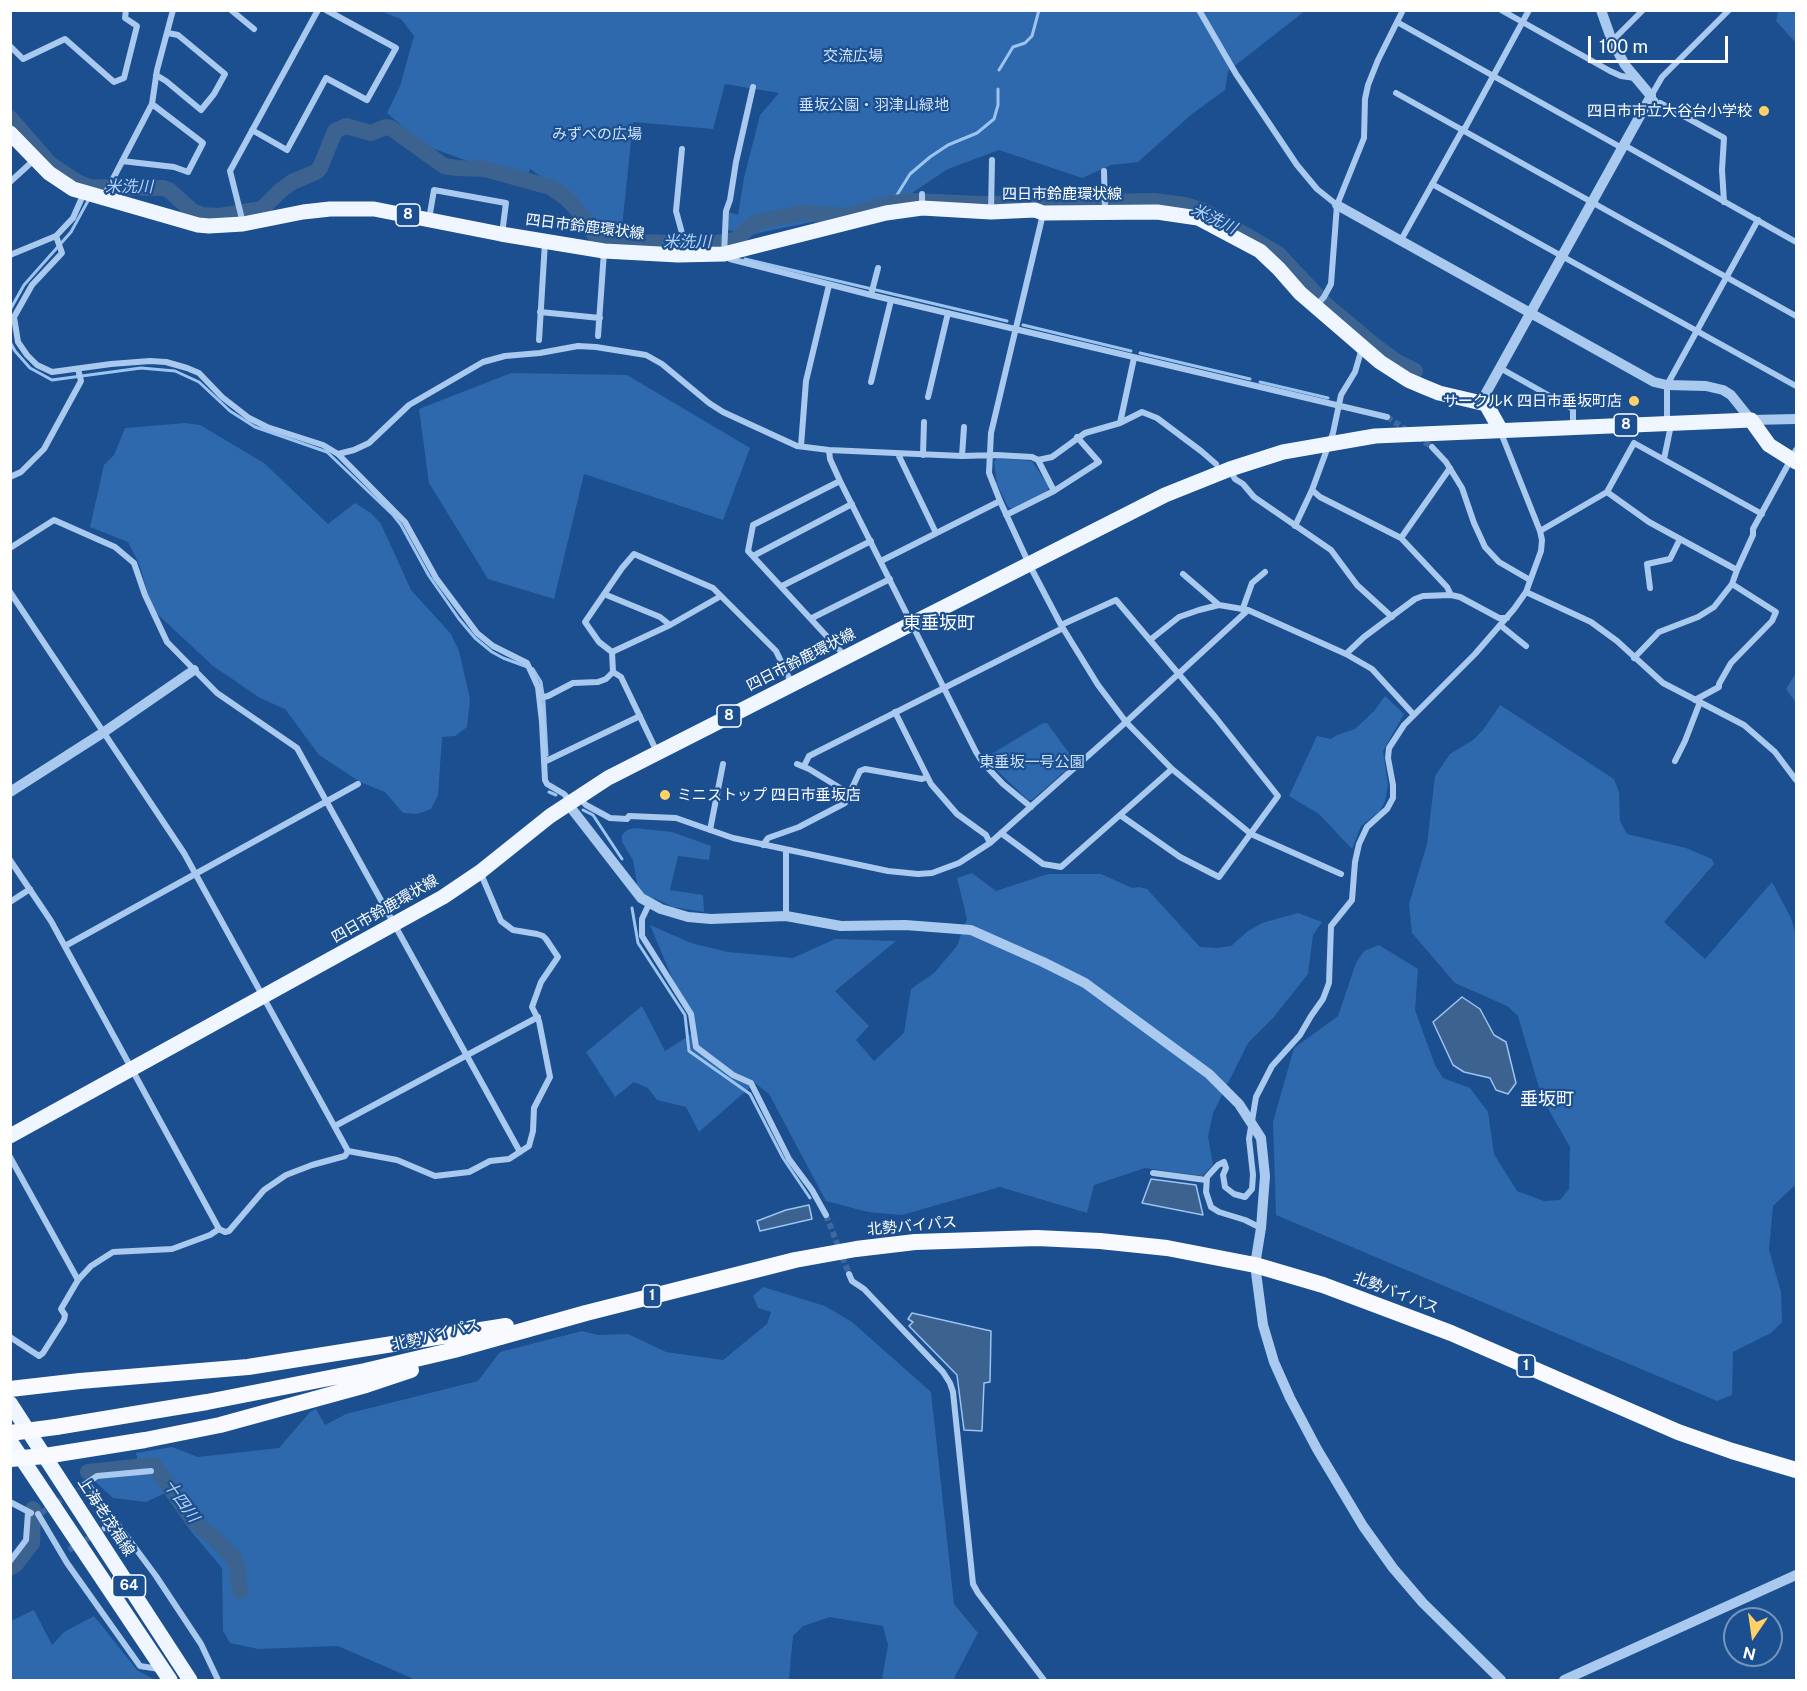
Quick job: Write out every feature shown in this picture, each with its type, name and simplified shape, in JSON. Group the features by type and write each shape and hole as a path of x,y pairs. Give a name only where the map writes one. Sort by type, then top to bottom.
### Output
{"highway":[{"name":"北勢バイパス","path":"10,1433 196,1404 365,1371 454,1350 586,1313 795,1260 856,1249 915,1242 1037,1238 1100,1241 1167,1248 1255,1265 1323,1285 1451,1333 1678,1432 1797,1470"},
{"name":"1","path":"10,1389 80,1380 248,1367 586,1313"},
{"name":"1","path":"16,1459 145,1440 220,1425 366,1385 586,1313"}],"main road":[{"name":"四日市鈴鹿環状線","path":"10,133 34,160 59,180 92,195 198,225 242,222 303,212 350,208 374,209 604,251 678,252 724,250 886,213 922,202 991,206 1035,210 1043,213 1105,208 1169,212 1198,218 1260,251 1319,303 1362,347 1408,380 1439,393 1486,404"},
{"path":"1486,404 1500,429"},
{"name":"四日市鈴鹿環状線","path":"10,1136 443,897 480,872 572,801 657,753 1223,466 1328,443 1375,436 1751,420"},
{"path":"1751,420 1769,445 1795,457"},
{"name":"上海老茂福線","path":"10,1403 190,1680"},
{"name":"64","path":"10,1441 16,1459 51,1500 166,1675"}],"street":[{"path":"10,45 23,59 65,39 114,82 124,78 137,26 125,18 126,10"},
{"path":"10,255 57,238 92,195 112,180 152,104 156,75 173,10"},
{"path":"231,10 254,29"},
{"path":"242,222 230,171 318,10"},
{"path":"252,130 287,150 326,78 367,100 396,48 326,10"},
{"path":"1199,10 1236,74 1297,165 1317,189 1337,205 1654,382 1666,385 1706,386 1723,390 1731,395 1751,420 1797,419"},
{"path":"1319,303 1329,290 1332,278 1337,205 1364,138 1365,99 1371,77 1403,10"},
{"path":"1501,10 1610,71 1621,76 1635,78"},
{"path":"1401,240 1529,10"},
{"path":"1601,10 1612,41 1635,78 1655,99 1724,138 1722,170 1724,202"},
{"path":"1612,41 1643,10"},
{"path":"1486,404 1486,393 1623,146 1655,99 1662,77 1729,11"},
{"path":"1397,22 1797,242"},
{"path":"156,75 201,110 214,94 225,74 178,35 168,33"},
{"path":"753,87 726,211 724,250 730,259 829,285 872,291 891,300 1387,417"},
{"path":"1396,93 1797,316"},
{"path":"122,161 174,166 188,172 203,143 152,104"},
{"path":"678,252 682,233 676,211 682,149"},
{"path":"10,182 34,160"},
{"path":"991,206 992,160"},
{"path":"1104,171 1105,208"},
{"path":"1432,184 1797,386"},
{"path":"429,220 435,190 506,203 501,234"},
{"path":"1043,213 992,433 989,455 989,472 1006,515 1062,627 1098,685 1126,722 1172,769 1251,834 1341,874"},
{"path":"1664,459 1668,448 1669,423 1666,385 1758,220"},
{"path":"57,238 62,253 40,275 14,317 21,348 45,370 58,373 157,361 187,368 199,373 200,377 222,398 258,423 323,445 338,454 405,522 436,578 477,633 493,646 527,665 538,687 540,698 547,784 572,801 618,872 649,904 688,917 711,919 786,916 841,926 905,925 971,930 1085,983 1209,1074 1239,1104 1261,1138 1265,1176 1261,1228 1255,1265 1263,1325 1274,1362 1317,1449 1363,1526 1393,1568 1423,1603 1501,1680"},
{"path":"539,340 545,241"},
{"path":"598,336 604,251"},
{"path":"872,291 878,268"},
{"path":"801,446 806,381 829,285"},
{"path":"871,382 891,300"},
{"path":"540,312 600,318"},
{"path":"928,398 948,313"},
{"path":"338,454 369,443 409,405 483,362 506,356 578,346 646,355 662,364 723,412 759,430 801,446 898,454 1032,457 1038,460 1054,491"},
{"path":"1295,526 1312,490 1333,433 1341,395 1355,372 1362,347"},
{"path":"1120,423 1134,358"},
{"path":"1500,368 1573,409 1573,428"},
{"path":"10,477 21,472 44,449 81,381 78,369"},
{"path":"1038,460 1052,457 1077,436 1120,423 1136,413 1152,414 1223,466 1254,496 1331,550 1357,585 1392,617"},
{"path":"923,455 924,422"},
{"path":"962,456 964,427"},
{"path":"1261,1228 1240,1218 1219,1212 1212,1206 1208,1202 1206,1180 1218,1165 1224,1162 1225,1187 1234,1194 1245,1197 1252,1189 1253,1175 1249,1139 1256,1097 1272,1066 1300,1035 1323,999 1329,983 1331,926 1352,900 1355,862 1361,837 1367,827 1388,809 1393,798 1389,748 1399,732 1507,618 1526,592 1541,551 1540,531 1500,429"},
{"path":"1006,515 1054,491 1100,462 1077,436"},
{"path":"1540,531 1607,492 1634,443 1762,514"},
{"path":"1432,447 1462,488 1485,547 1499,562 1530,580"},
{"path":"829,450 830,459 840,481 979,758 1003,784 1031,807"},
{"path":"898,454 936,533"},
{"path":"1634,658 1659,632 1669,626 1698,617 1714,607 1732,584 1762,514 1795,457"},
{"path":"1401,538 1449,468"},
{"path":"840,481 753,525 748,551 846,657"},
{"path":"1312,490 1320,497 1401,538 1447,587 1451,595"},
{"path":"1607,492 1648,522 1737,570"},
{"path":"881,561 1000,501"},
{"path":"753,556 852,504"},
{"path":"10,548 54,520 115,547 134,564 145,595 167,642 217,693 297,748 520,1152"},
{"path":"1650,588 1647,564 1670,560 1680,539"},
{"path":"782,586 871,541"},
{"path":"612,652 598,642 585,622 634,554 713,588 776,651 792,684"},
{"path":"572,801 586,805 610,818 627,819 629,816 676,818 710,830 786,850 888,872 932,873 958,863 990,843 1126,722 1245,609 1252,583 1265,572"},
{"path":"1183,574 1218,605"},
{"path":"812,618 890,579"},
{"path":"1675,761 1685,741 1697,701 1719,687 1731,663 1772,621 1776,612 1732,584"},
{"path":"10,592 195,873 348,1151"},
{"path":"1526,592 1591,622 1617,641 1663,683 1735,719 1775,752 1797,780"},
{"path":"604,594 660,617 670,625"},
{"path":"1346,654 1364,637 1415,599 1423,596 1451,595 1472,603 1498,618 1507,618"},
{"path":"612,652 670,625 721,596"},
{"path":"850,794 801,765 808,756 1116,600 1278,796 1219,877 1180,857 1120,815"},
{"path":"1150,640 1179,617 1218,605 1245,609 1346,654 1372,669 1414,716"},
{"path":"1500,625 1526,646"},
{"path":"540,698 573,683 598,682 606,679 613,672 612,652"},
{"path":"10,792 104,732 194,670"},
{"path":"613,672 621,677 657,753"},
{"path":"895,712 931,784 947,804 986,835 990,843"},
{"path":"544,762 640,716"},
{"path":"710,830 723,764"},
{"path":"763,844 768,838 799,827 845,803 860,771 865,769 922,779 927,777"},
{"path":"1001,833 1043,864 1061,867 1172,769"},
{"path":"65,946 358,784"},
{"path":"786,850 786,916"},
{"path":"10,860 65,946 219,1229 229,1231 264,1190 286,1175 345,1156 348,1151"},
{"path":"348,1151 397,1160 435,1176 469,1172 490,1161 509,1159 529,1146 533,1131 534,1108 550,1077 538,1017 532,1006 541,982 556,962 556,953 543,936 513,930 501,921 480,872"},
{"path":"10,902 30,889"},
{"path":"649,904 642,919 642,936 690,1014 696,1047 733,1075 752,1083 789,1159 812,1190 826,1215"},
{"path":"335,1126 538,1017"},
{"path":"10,1157 78,1280"},
{"path":"1153,1173 1206,1180"},
{"path":"10,1336 39,1356 64,1320 65,1315 61,1309 78,1280 91,1266 113,1252 172,1249 210,1235 219,1229"},
{"path":"849,1274 852,1281 864,1289 943,1372 950,1383 953,1392 973,1584 1044,1680"},
{"path":"151,1471 97,1476 84,1485 116,1522 156,1576 201,1644 218,1680"},
{"path":"10,1502 35,1513 65,1552 140,1666 166,1675"},
{"path":"10,1561 26,1540 35,1513"},
{"path":"105,1528 116,1522"},
{"path":"1564,1680 1797,1575"}],"green space":[{"name":"垂坂公園・羽津山緑地","path":"380,11 1305,11 1228,71 1225,90 1192,114 1138,162 1111,165 1082,178 999,150 948,169 906,197 878,212 758,233 749,236 739,244 735,231 726,230 728,212 738,215 744,178 760,115 779,93 725,84 713,129 633,122 622,227 596,225 558,188 530,169 527,178 462,159 398,136 402,126 387,113 400,86 414,36 401,19"},
{"path":"1778,11 1796,11 1796,43 1776,21"},
{"path":"511,373 627,375 750,448 723,520 584,474 554,599 488,579 429,483 419,409"},
{"path":"185,423 200,425 264,463 328,524 355,503 371,513 381,524 411,590 451,634 459,651 470,699 467,727 455,736 442,737 438,795 431,809 417,814 403,813 385,792 360,782 319,755 285,709 260,698 213,666 152,609 140,566 128,542 90,527 104,465 114,455 125,428"},
{"path":"997,458 1032,461 1049,487 1047,491 1013,509 1008,507 997,484 994,462"},
{"path":"1796,673 1796,703 1786,689"},
{"path":"1385,696 1404,714 1383,751 1388,785 1385,801 1380,811 1361,826 1352,849 1319,814 1289,796 1317,736 1331,739 1355,729 1374,711"},
{"path":"1500,705 1614,779 1619,792 1620,821 1627,834 1686,848 1712,859 1714,864 1664,922 1705,959 1772,882 1791,918 1796,935 1796,1186 1773,1206 1769,1250 1781,1292 1782,1322 1771,1333 1733,1352 1732,1395 1717,1401 1276,1215 1273,1122 1294,1048 1338,1016 1356,963 1364,951 1379,945 1418,969 1415,1010 1435,1065 1443,1078 1470,1088 1488,1112 1494,1154 1517,1191 1544,1201 1560,1200 1569,1189 1570,1147 1542,1098 1518,1016 1507,1006 1455,983 1412,933 1409,904 1427,844 1435,776 1450,754 1473,740 1483,730"},
{"name":"東垂坂一号公園","path":"1043,723 1047,723 1074,763 1032,800 1028,800 986,760 988,756"},
{"path":"634,828 672,832 711,846 709,860 678,856 670,890 703,895 704,912 673,907 656,899 639,895 633,860 622,842 622,835"},
{"path":"972,873 996,891 1048,874 1101,874 1132,888 1147,889 1200,947 1231,946 1248,931 1262,923 1298,913 1322,922 1313,935 1308,974 1273,1018 1248,1043 1213,1113 1208,1137 1213,1165 1202,1176 1145,1168 1094,1185 1087,1213 1000,1187 902,1215 868,1212 826,1201 769,1094 755,1083 699,1132 686,1107 657,1100 648,1088 634,1082 615,1097 586,1052 642,1006 665,1051 695,1032 650,925 691,943 728,952 793,958 835,939 896,941 835,991 869,1026 856,1040 874,1061 904,1033 911,989 934,973 957,946 967,919 957,878"},
{"path":"763,1287 825,1306 852,1322 931,1392 954,1604 978,1633 953,1680 882,1680 888,1645 883,1626 830,1617 803,1626 793,1636 789,1680 416,1680 338,1646 258,1649 230,1643 223,1631 222,1568 189,1529 190,1523 178,1498 165,1493 146,1502 113,1498 88,1475 138,1462 136,1453 172,1447 198,1457 279,1448 310,1412 316,1409 325,1425 346,1414 478,1381 500,1352 582,1331 598,1335 628,1334 666,1352 723,1360 767,1324 771,1312 758,1308 753,1296"},
{"path":"34,1610 52,1645 64,1632 94,1616 137,1670 155,1680 11,1680 11,1621"}],"shaded area":[{"path":"1462,997 1480,1009 1494,1035 1506,1042 1516,1083 1508,1094 1496,1090 1490,1078 1464,1072 1453,1065 1433,1022"},
{"path":"1151,1179 1196,1185 1203,1215 1142,1203"},
{"path":"809,1205 812,1219 760,1231 757,1221 786,1210"},
{"path":"912,1313 991,1331 990,1382 984,1383 982,1431 964,1430 957,1375 909,1326 913,1322 908,1319"}],"waterway":[{"path":"999,70 1013,47 1025,43 1032,36 1039,10"},
{"path":"892,203 910,174 930,157 948,145 977,133 994,119 998,105 998,89"},
{"name":"米洗川","path":"10,118 50,164 77,182 89,187 163,188 169,190 192,211 202,215 219,216 262,209 292,182 316,172 320,168 335,131 346,126 371,133 386,127 391,128 444,166 485,169 550,187 575,207 599,241 710,244 735,240 753,224 761,221 802,213 847,216 892,203 913,201 982,204 1154,201 1185,205 1204,211 1278,254 1326,305 1375,346 1397,362 1415,371"},
{"path":"10,310 24,285 71,232 89,199"},
{"path":"745,259 1007,321"},
{"path":"1023,325 1131,351"},
{"path":"10,342 30,368 52,380 141,368 175,371 199,382 230,411 255,427 327,452 401,525 429,576 475,638 503,658 533,669 541,682 547,755"},
{"path":"1140,353 1250,379"},
{"path":"1260,382 1328,398"},
{"path":"549,792 556,795"},
{"path":"583,810 593,815 622,859"},
{"path":"632,908 638,943 685,1015 689,1051 750,1094 783,1158 810,1198"},
{"name":"十四川","path":"88,1472 154,1465 194,1522 234,1558 240,1591"},
{"name":"十四川","path":"10,1568 32,1543 33,1509"}],"tunnel":[{"path":"1387,417 1408,431"},
{"path":"1417,437 1432,447"},
{"path":"826,1215 849,1274"},
{"path":"41,1513 81,1487"},
{"path":"69,1550 105,1528"}],"place":[{"name":"四日市市立大谷台小学校","path":"1764,111"},
{"name":"サークルK 四日市垂坂町店","path":"1634,401"},
{"name":"ミニストップ 四日市垂坂店","path":"665,795"}],"district":[{"name":"東垂坂町","path":"939,623"},
{"name":"垂坂町","path":"1547,1099"}],"park label":[{"name":"交流広場","path":"853,56"},
{"name":"みずべの広場","path":"597,134"}]}
